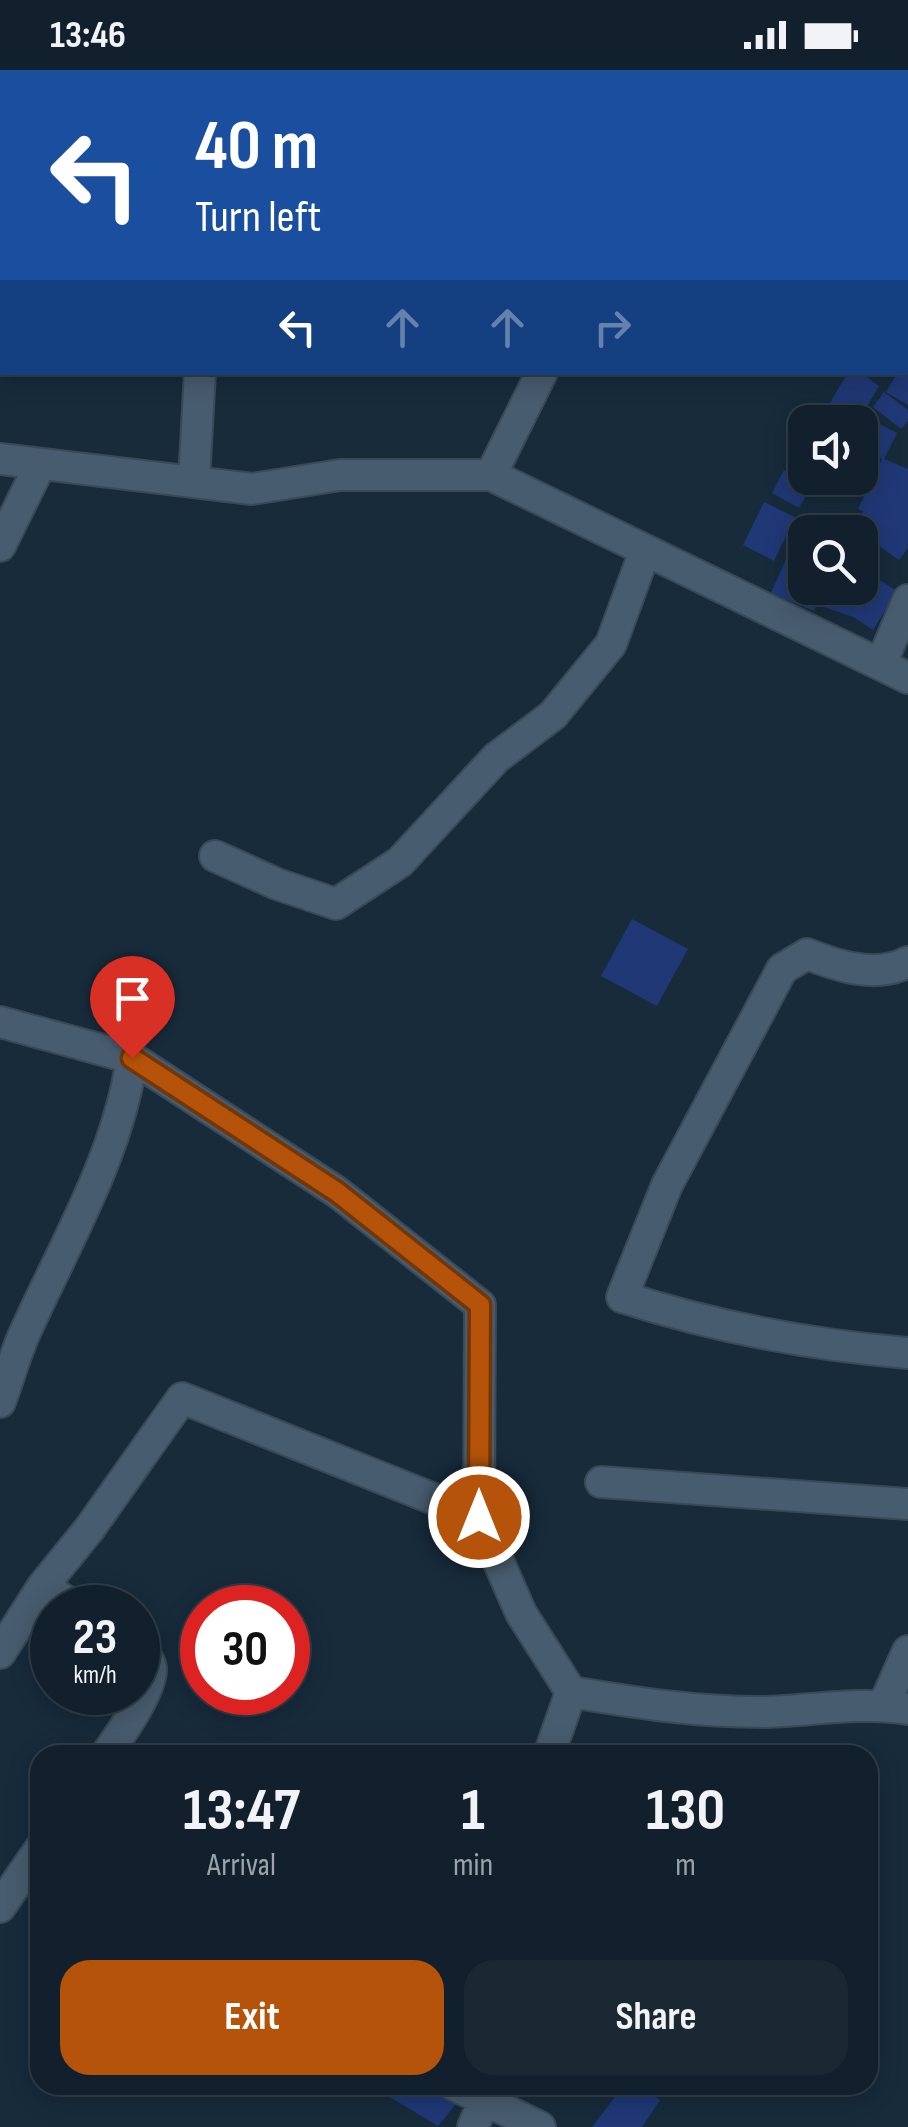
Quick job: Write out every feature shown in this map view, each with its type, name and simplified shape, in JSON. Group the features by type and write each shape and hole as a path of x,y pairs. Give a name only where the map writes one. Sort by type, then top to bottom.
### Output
{"street":[{"path":"194,480 200,375"},
{"path":"492,475 541,375"},
{"path":"0,459 252,489 340,475 492,475 894,671 908,600"},
{"path":"0,546 40,464"},
{"path":"215,856 276,884 336,904 400,862 496,758 553,714 611,644 646,551"},
{"path":"908,962 898,967 848,969 807,954 782,969 667,1185 622,1297 688,1319 838,1348 908,1353"},
{"path":"0,1022 132,1058 337,1192 480,1305 479,1517 521,1614 571,1692 676,1710 764,1712 896,1707 908,1650"},
{"path":"0,1402 22,1339 72,1238 127,1098 132,1058"},
{"path":"44,1585 90,1528 182,1398 479,1517"},
{"path":"601,1482 908,1504"},
{"path":"0,1653 30,1606"},
{"path":"552,1745 571,1692"},
{"path":"113,1745 131,1715"},
{"path":"0,1907 30,1864"},
{"path":"472,2095 473,2127"},
{"path":"483,2095 540,2127"}],"building":[{"path":"846,375 864,375 879,386 868,405 829,405"},
{"path":"896,375 908,375 908,405 886,392"},
{"path":"884,392 908,410 908,421 901,429 874,405"},
{"path":"878,423 897,433 884,459 908,469 908,548 899,560 878,545 878,515 860,515 863,511 858,509 865,495 878,495 878,467 882,459 878,457"},
{"path":"784,470 788,472 788,495 807,495 799,508 772,493"},
{"path":"764,502 791,515 788,532 774,561 743,545"},
{"path":"788,555 788,600 771,593"},
{"path":"878,579 897,591 873,630 853,617 821,606 878,605"},
{"path":"632,919 688,949 657,1006 601,976"},
{"path":"445,2095 457,2103 438,2126 388,2096"},
{"path":"616,2095 652,2095 660,2100 642,2127 592,2127"}],"route":[{"path":"132,1058 337,1192 480,1305 479,1517"}]}
